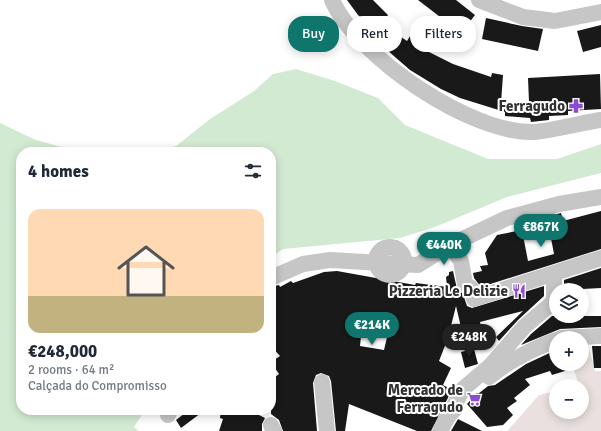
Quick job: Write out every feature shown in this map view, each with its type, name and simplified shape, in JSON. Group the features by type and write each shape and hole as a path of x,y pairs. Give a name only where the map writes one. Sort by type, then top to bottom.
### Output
{"street":[{"path":"332,0 336,10 358,38 384,61 426,94 470,116 504,128 535,132 601,120"},
{"path":"479,0 523,17 555,21 601,12"},
{"path":"276,276 303,264 330,260 418,265 450,245 507,218 559,204 601,197"},
{"path":"450,245 461,261 465,284 471,288 474,299 601,258"},
{"path":"440,431 463,389 491,365 524,327 551,304 554,299 554,274"},
{"path":"589,337 601,336"},
{"path":"449,415 471,392 500,368 534,348 549,343"},
{"path":"322,382 327,431"}],"shaded area":[{"path":"296,69 335,81 378,98 405,125 488,159 557,159 601,144 601,173 507,197 435,227 400,238 283,249 276,254 276,147 172,147 176,146 210,119 254,91 273,74"},
{"path":"0,123 36,140 62,147 16,147 16,415 142,415 134,427 139,431 0,431"},
{"path":"589,348 595,371 601,371 601,431 507,431 539,395 549,393 549,419 589,419 589,379 577,379 574,371 589,371"}],"building":[{"path":"347,0 373,0 388,15 359,16"},
{"path":"418,0 456,0 475,15 474,16 439,16"},
{"path":"486,18 543,29 538,51 482,39"},
{"path":"601,25 601,47 583,52 577,31"},
{"path":"410,36 410,52 429,52 453,64 491,77 492,73 503,75 501,103 529,102 528,78 600,74 601,109 568,111 568,115 549,116 549,120 531,122 530,118 505,116 505,112 460,98 441,89 410,70 389,52 402,52 402,38 407,41"},
{"path":"601,211 601,249 481,287 474,278 473,273 482,271 480,266 488,265 485,253 497,235 522,230 528,261 554,254 547,217 561,213 563,221"},
{"path":"601,268 601,288 589,289 589,283 564,283 564,280"},
{"path":"337,271 415,285 416,283 447,287 446,277 449,275 449,272 453,271 457,289 463,294 467,306 472,308 544,286 544,296 518,320 499,341 496,337 523,311 480,322 485,344 475,346 464,340 456,306 448,338 439,361 451,368 443,385 452,390 431,431 417,431 349,404 345,431 336,431 331,381 329,376 321,373 316,375 313,383 317,431 283,431 279,420 272,415 276,415 276,376 279,374 276,370 276,359 280,356 276,352 276,286 279,285 280,287 291,281 293,283 324,272","holes":["362,326 388,333 384,350 360,346"]},
{"path":"589,316 601,316 601,327 549,331 549,334 521,345 549,319 549,323 589,323"},
{"path":"592,346 601,346 601,368 594,368"},
{"path":"474,349 478,364 465,368 461,352"},
{"path":"549,353 550,371 525,379 530,385 514,398 517,401 507,408 513,415 503,425 487,427 467,404 477,393 478,394 488,386 495,385 526,364"},
{"path":"550,371 565,371 552,375"},
{"path":"182,415 198,415 181,428 176,420"},
{"path":"220,415 259,415 265,418 262,424 262,431 219,431 223,419 220,418"},
{"path":"458,419 482,431 451,431"}],"place":[{"name":"Ferragudo","path":"576,106"},
{"name":"Pizzeria Le Delizie","path":"519,291"},
{"name":"Mercado de Ferragudo","path":"474,399"}]}
